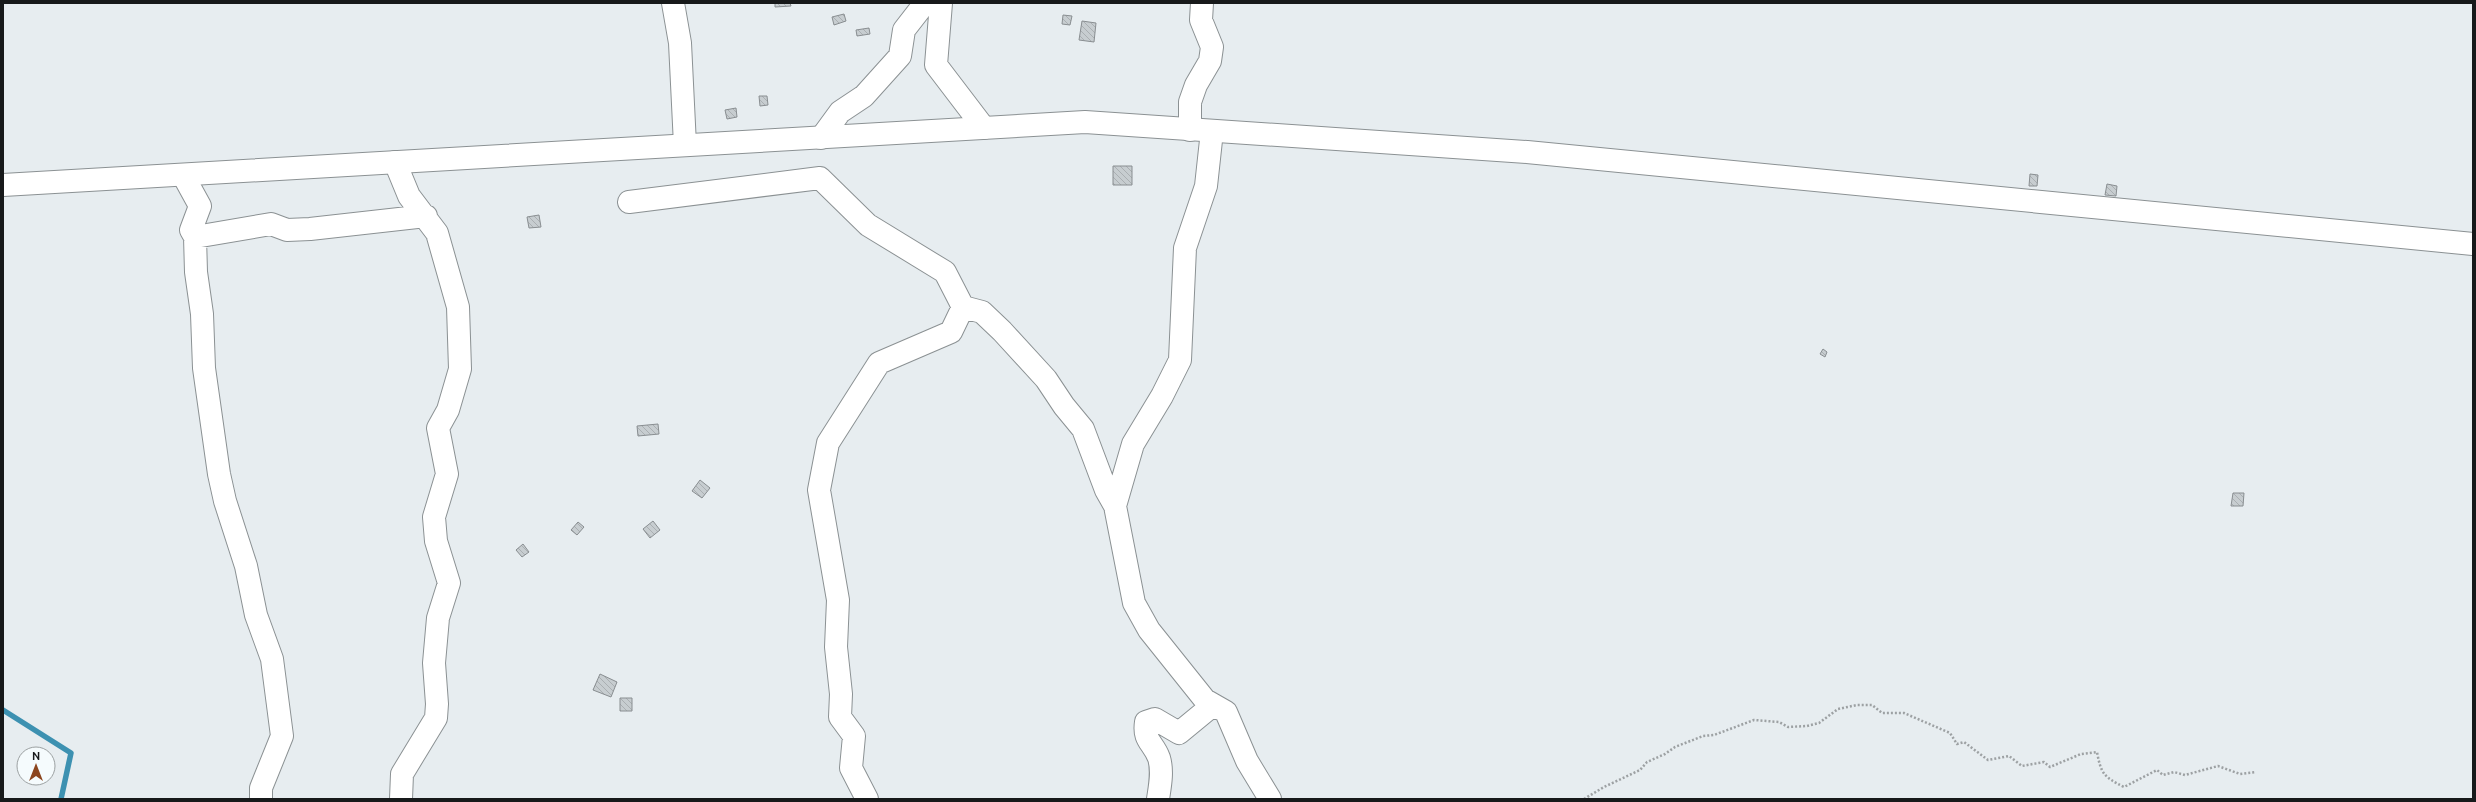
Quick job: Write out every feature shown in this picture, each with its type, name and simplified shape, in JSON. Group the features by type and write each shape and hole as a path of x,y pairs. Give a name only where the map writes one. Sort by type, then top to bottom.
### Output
{"main road":[{"path":"673,3 680,43 685,145"},
{"path":"821,138 840,112 864,96 900,56 904,30 925,3"},
{"path":"941,3 936,65 984,128"},
{"path":"1190,130 1190,102 1196,85 1210,61 1212,47 1201,20 1202,3"},
{"path":"3,185 1085,122 1527,152 2473,244"},
{"path":"1115,506 1133,444 1162,396 1180,360 1186,248 1206,186 1212,131"},
{"path":"394,162 409,196 426,216 437,233 458,306 460,369 448,410 438,428 447,474 434,517 436,540 449,583 438,618 434,663 437,704 436,718 402,774 401,799"},
{"path":"183,174 200,206 191,230 195,237 196,272 202,314 204,368 219,474 225,501 246,566 256,615 272,659 282,736 261,788 261,799"},
{"path":"629,202 820,178 868,224 945,272 963,306 982,312 1046,379 1064,406 1083,429 1106,490 1115,506 1134,603 1149,630 1205,700 1226,712 1247,761 1270,799"},
{"path":"195,237 271,224 287,230 310,229 426,216"},
{"path":"867,799 851,768 854,736 840,717 841,694 836,647 838,600 819,490 828,443 879,363 951,332 963,306"},
{"path":"1158,799 1161,779 1159,759 1144,733 1146,722 1155,719 1179,732 1213,705"}],"path":[{"path":"1584,799 1604,787 1640,770 1647,762 1665,754 1675,747 1703,736 1714,735 1754,720 1779,722 1788,727 1807,726 1819,723 1838,709 1858,705 1872,706 1882,713 1904,713 1937,726 1950,733 1957,744 1964,742 1988,760 2009,756 2022,766 2044,762 2050,768 2081,754 2097,752 2101,771 2109,779 2124,787 2157,770 2163,775 2174,772 2184,775 2218,766 2240,774 2256,772"}],"building":[{"path":"775,3 790,3 791,6 775,7"},
{"path":"844,14 846,21 834,25 832,17"},
{"path":"1063,15 1072,16 1070,25 1062,24"},
{"path":"1082,21 1096,23 1094,42 1079,40"},
{"path":"869,28 870,34 857,36 856,30"},
{"path":"759,96 767,96 768,105 760,106"},
{"path":"736,108 737,117 727,119 725,110"},
{"path":"1113,166 1132,166 1132,185 1113,185"},
{"path":"2030,174 2038,175 2037,186 2029,186"},
{"path":"2107,184 2117,186 2116,196 2105,195"},
{"path":"539,215 541,227 529,228 527,217"},
{"path":"1823,349 1827,352 1825,357 1820,354"},
{"path":"658,424 659,434 638,436 637,426"},
{"path":"700,480 710,488 702,498 692,491"},
{"path":"2233,493 2244,493 2243,506 2231,506"},
{"path":"653,521 660,530 650,538 643,529"},
{"path":"578,522 584,527 577,535 571,530"},
{"path":"523,544 529,552 522,557 516,550"},
{"path":"600,674 617,682 611,697 593,690"},
{"path":"620,698 632,698 632,711 620,711"}],"waterway":[{"path":"3,710 71,753 61,799"}]}
